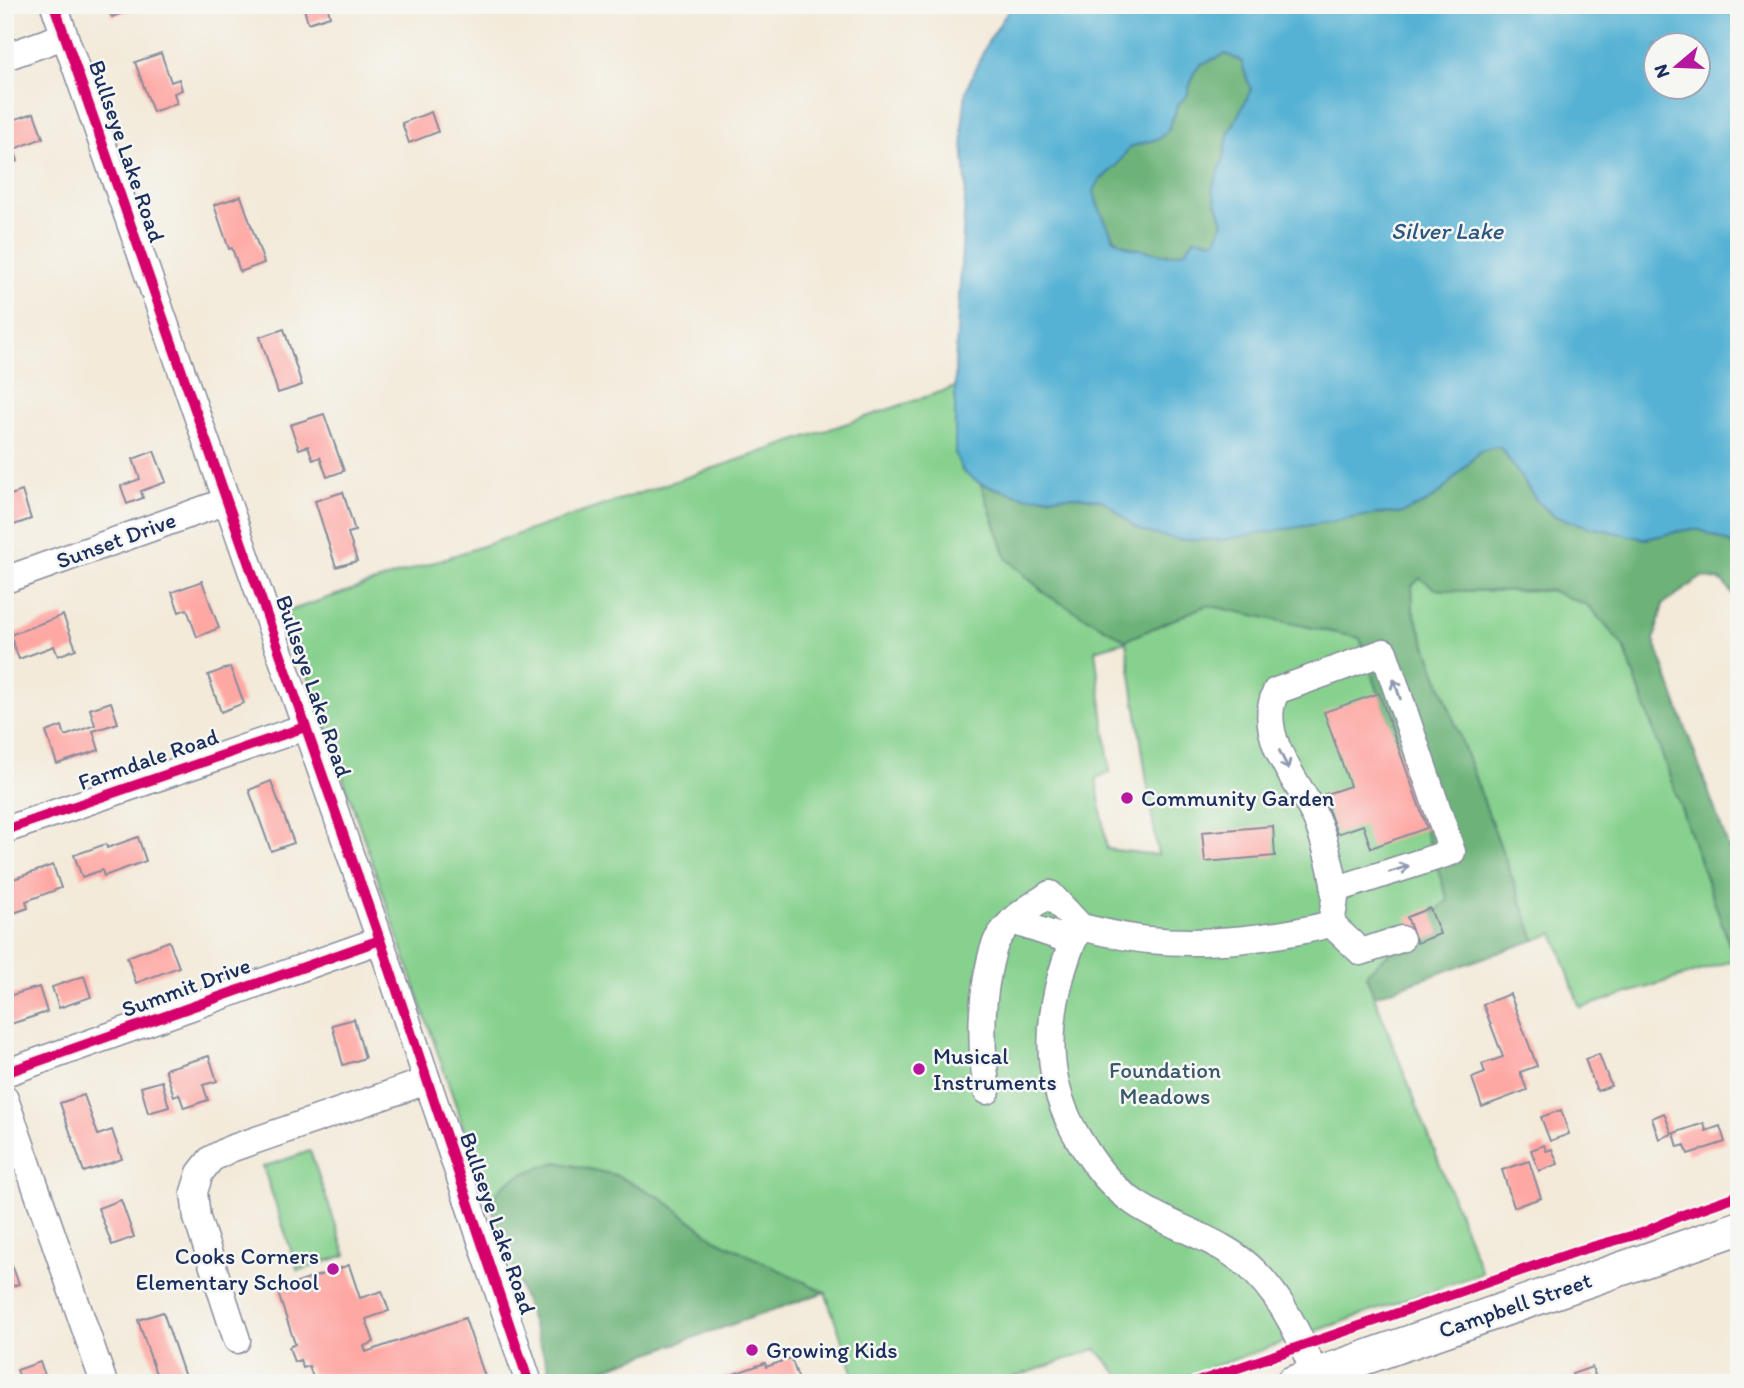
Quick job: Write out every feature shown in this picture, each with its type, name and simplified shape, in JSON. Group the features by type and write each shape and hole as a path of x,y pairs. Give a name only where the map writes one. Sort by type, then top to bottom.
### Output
{"main road":[{"name":"Campbell Street","path":"1308,1380 1739,1228"}],"street":[{"name":"Bullseye Lake Road","path":"54,5 380,940 529,1383"},
{"path":"5,57 64,36"},
{"name":"Sunset Drive","path":"5,580 227,501"},
{"path":"1331,923 1335,896 1334,890 1331,867 1316,818 1273,737 1271,709 1276,691 1384,652 1452,852 1334,890"},
{"name":"Farmdale Road","path":"5,830 305,727"},
{"path":"988,1091 982,1040 984,992 991,957 998,940 1016,916 1050,894 1077,934"},
{"path":"1012,921 1077,934 1185,942 1303,931 1331,923"},
{"path":"1331,923 1361,952 1401,939"},
{"path":"1077,934 1055,997 1051,1028 1056,1090 1066,1118 1096,1167 1136,1204 1229,1252 1254,1270 1274,1294 1303,1346 1308,1380"},
{"name":"Summit Drive","path":"5,1073 380,940"},
{"path":"236,1340 197,1218 194,1192 200,1173 211,1159 230,1149 427,1080"},
{"path":"5,1099 104,1383"}],"green space":[{"path":"1226,54 1241,60 1251,90 1228,135 1216,203 1223,222 1217,239 1194,249 1170,254 1148,252 1123,244 1110,231 1093,191 1130,147 1160,138 1168,130 1179,103 1187,95 1194,73 1201,64"},
{"name":"Foundation Meadows","path":"955,387 955,453 963,472 981,484 1007,559 1047,595 1126,640 1207,605 1360,638 1449,900 1366,975 1482,1273 1167,1383 1126,1383 1096,1349 998,1383 857,1383 825,1292 715,1239 660,1197 615,1175 557,1162 493,1198 493,1213 286,612","holes":["1126,641 1158,855 1107,849 1096,778 1110,772 1095,650"]},
{"path":"1501,448 1537,501 1554,516 1646,539 1685,530 1701,530 1739,550 1739,602 1722,581 1702,577 1663,604 1654,640 1739,877 1739,958 1735,960 1624,647 1589,606 1550,590 1436,589 1420,578 1412,586 1413,610 1535,940 1374,996 1366,974 1448,900 1360,638 1207,605 1126,640 1047,595 1007,559 981,484 1026,497 1077,496 1101,500 1135,527 1399,514 1426,503 1480,451"},
{"path":"1420,578 1436,589 1550,590 1589,606 1624,647 1735,960 1580,1008 1554,933 1535,940 1413,610 1412,586"},
{"path":"310,1151 346,1255 298,1271 263,1167"},
{"path":"557,1162 615,1175 660,1197 715,1239 825,1292 563,1383 554,1383 493,1213 493,1205 494,1197 505,1185 522,1175"}],"water":[{"name":"Silver Lake","path":"1012,5 1739,5 1739,550 1701,530 1685,530 1646,539 1554,516 1537,501 1501,448 1496,447 1480,451 1440,493 1426,503 1399,514 1382,513 1222,540 1179,540 1145,532 1101,500 1077,496 1026,497 981,484 963,472 955,453 955,364 966,183 962,128 966,91 988,42","holes":["1226,54 1241,61 1251,90 1228,135 1224,158 1212,189 1223,222 1217,239 1212,241 1195,238 1185,251 1167,255 1129,247 1114,239 1098,206 1094,190 1099,181 1116,166 1130,147 1160,138 1168,130 1179,103 1187,96 1194,72 1201,64"]}],"building":[{"path":"107,5 143,5 112,17"},
{"path":"303,5 327,5 330,16 308,23"},
{"path":"161,53 171,82 179,79 182,90 174,93 177,103 153,112 135,62"},
{"path":"5,99 13,120 34,113 43,138 14,149 18,161 5,165"},
{"path":"431,112 438,132 409,143 402,123"},
{"path":"241,196 264,263 240,272 214,205"},
{"path":"284,329 302,385 278,393 260,337"},
{"path":"324,414 344,471 327,477 320,457 313,460 308,446 299,449 290,425"},
{"path":"154,451 166,482 141,491 143,498 127,504 121,486 140,479 133,459"},
{"path":"22,491 31,519 5,528 5,497"},
{"path":"343,492 355,531 348,533 357,561 336,567 315,501"},
{"path":"202,581 219,628 197,637 187,609 179,612 172,592"},
{"path":"63,615 76,649 58,656 54,646 19,659 10,635"},
{"path":"230,667 244,703 221,712 208,675"},
{"path":"1379,693 1427,828 1371,848 1363,825 1337,834 1323,795 1350,786 1324,712"},
{"path":"111,702 118,723 93,731 99,750 57,764 46,732 62,726 65,736 95,725 90,709"},
{"path":"271,781 294,843 271,851 249,790"},
{"path":"1273,826 1275,856 1205,862 1202,832"},
{"path":"138,837 146,861 104,876 102,870 82,877 74,855 106,844 107,848"},
{"path":"53,865 61,888 26,901 28,908 5,916 5,882"},
{"path":"1430,908 1440,934 1417,943 1407,917"},
{"path":"169,941 179,967 136,983 127,957"},
{"path":"84,976 91,997 59,1008 52,987"},
{"path":"39,987 47,1012 11,1024 5,1007 5,997"},
{"path":"1510,994 1537,1066 1520,1072 1527,1090 1482,1107 1472,1078 1485,1073 1482,1064 1503,1057 1483,1004"},
{"path":"354,1019 365,1058 343,1065 332,1025"},
{"path":"1599,1054 1611,1086 1597,1091 1585,1059"},
{"path":"209,1056 217,1081 203,1085 208,1100 184,1108 179,1094 174,1096 165,1069"},
{"path":"162,1081 169,1107 148,1113 141,1087"},
{"path":"84,1095 98,1135 112,1130 122,1159 84,1172 60,1103"},
{"path":"1561,1110 1569,1134 1550,1141 1541,1117"},
{"path":"1664,1113 1672,1134 1659,1139 1652,1118"},
{"path":"1704,1123 1706,1131 1720,1126 1725,1142 1688,1154 1685,1145 1678,1147 1674,1133"},
{"path":"1544,1145 1546,1151 1552,1149 1558,1164 1539,1171 1531,1150"},
{"path":"1529,1161 1541,1198 1514,1207 1502,1170"},
{"path":"121,1200 134,1237 112,1245 98,1208"},
{"path":"12,1265 19,1284 5,1289 5,1268"},
{"name":"Cooks Corners Elementary School","path":"349,1265 360,1298 382,1291 389,1311 366,1319 374,1342 364,1346 366,1352 465,1318 485,1377 469,1383 315,1383 309,1366 303,1368 300,1360 294,1362 289,1347 295,1344 277,1290"},
{"path":"163,1312 187,1383 159,1383 138,1320"},
{"name":"Growing Kids","path":"791,1358 800,1383 708,1383 765,1363 766,1367"},
{"path":"40,1362 48,1383 22,1383 17,1370"},
{"path":"1592,1367 1598,1383 1575,1383 1572,1374"}],"cycle path":[{"path":"54,5 380,940 529,1383"},
{"path":"5,830 305,727"},
{"path":"5,1073 380,940"},
{"path":"1194,1383 1581,1250 1642,1233 1739,1195"}],"place":[{"name":"Community Garden","path":"1127,798"},
{"name":"Musical Instruments","path":"919,1069"},
{"name":"Cooks Corners Elementary School","path":"333,1269"},
{"name":"Growing Kids","path":"752,1350"}]}
